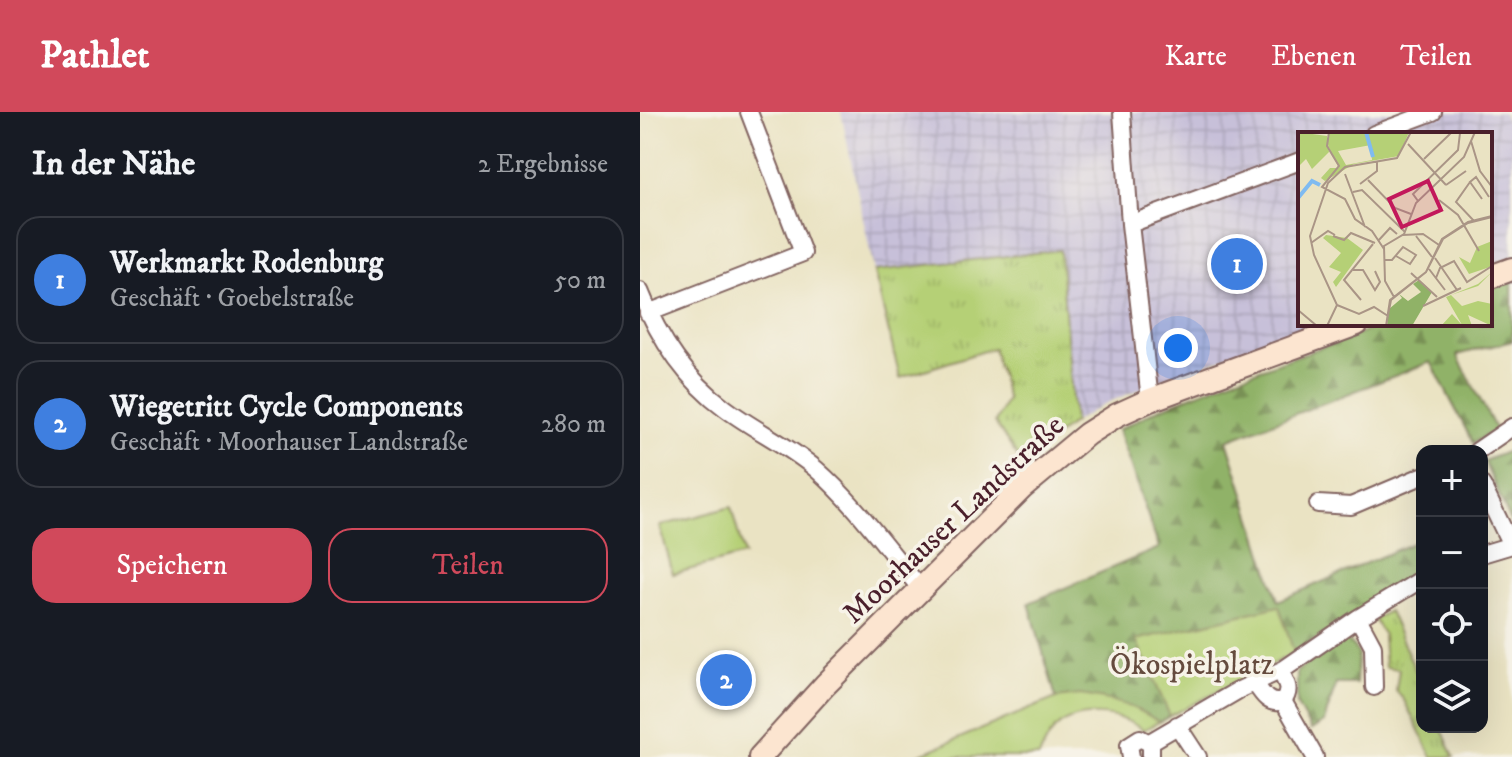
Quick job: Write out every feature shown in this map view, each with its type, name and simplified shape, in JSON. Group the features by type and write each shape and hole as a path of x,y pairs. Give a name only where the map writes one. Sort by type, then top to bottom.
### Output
{"street":[{"path":"648,313 803,253 749,112"},
{"path":"1122,112 1130,224 1150,400"},
{"path":"1379,132 1433,112"},
{"path":"1130,224 1298,162"},
{"path":"1492,276 1512,269"},
{"path":"640,291 660,337 685,372 724,407 815,468 842,495 921,589"},
{"name":"Moorhauser Landstraße","path":"760,757 825,685 1022,488 1057,457 1117,415 1150,400 1352,326"},
{"path":"1486,445 1512,427"},
{"path":"1318,504 1351,506 1416,479"},
{"path":"1488,497 1511,545 1488,552"},
{"path":"1131,757 1128,750 1133,741 1140,738 1150,750 1177,725 1280,671 1416,583"},
{"path":"1358,618 1373,646 1374,687"},
{"path":"1255,683 1269,700 1274,703 1283,701 1288,686 1280,671"},
{"path":"1283,701 1315,757"},
{"path":"1177,725 1198,757"}],"shaded area":[{"path":"841,112 1503,112 1512,133 1512,257 1492,264 1492,132 1298,132 1298,326 1314,326 1169,377 1102,405 1074,422 1060,250 874,271"}],"green space":[{"path":"1060,250 1074,422 1040,447 1024,466 995,423 1007,399 993,348 900,378 874,271"},
{"path":"1512,281 1512,341 1457,355 1496,430 1473,443 1431,362 1227,440 1278,601 1416,542 1416,576 1294,653 1137,640 1170,716 1159,722 1135,709 1109,701 1082,697 1056,698 1029,603 1159,548 1118,430 1154,411 1230,380 1380,326 1492,326 1492,287"},
{"path":"1512,451 1512,524 1488,470 1488,459"},
{"path":"731,507 744,555 673,574 660,526"},
{"name":"Ökospielplatz","path":"1279,606 1294,653 1170,716 1136,640"},
{"path":"1389,611 1416,672 1416,724 1396,691 1399,669 1385,667 1383,634 1374,619"},
{"path":"1346,638 1358,653 1356,684 1336,684 1324,722 1311,730 1297,705 1297,671"},
{"path":"1080,695 1121,704 1159,722 1143,730 1111,716 1075,717 1055,729 1039,757 914,757 1056,698"},
{"path":"1420,733 1444,733 1454,757 1432,757"}],"place":[{"name":"Werkmarkt Rodenburg","path":"1237,264"},
{"name":"Wiegetritt Cycle Components","path":"726,680"}]}
